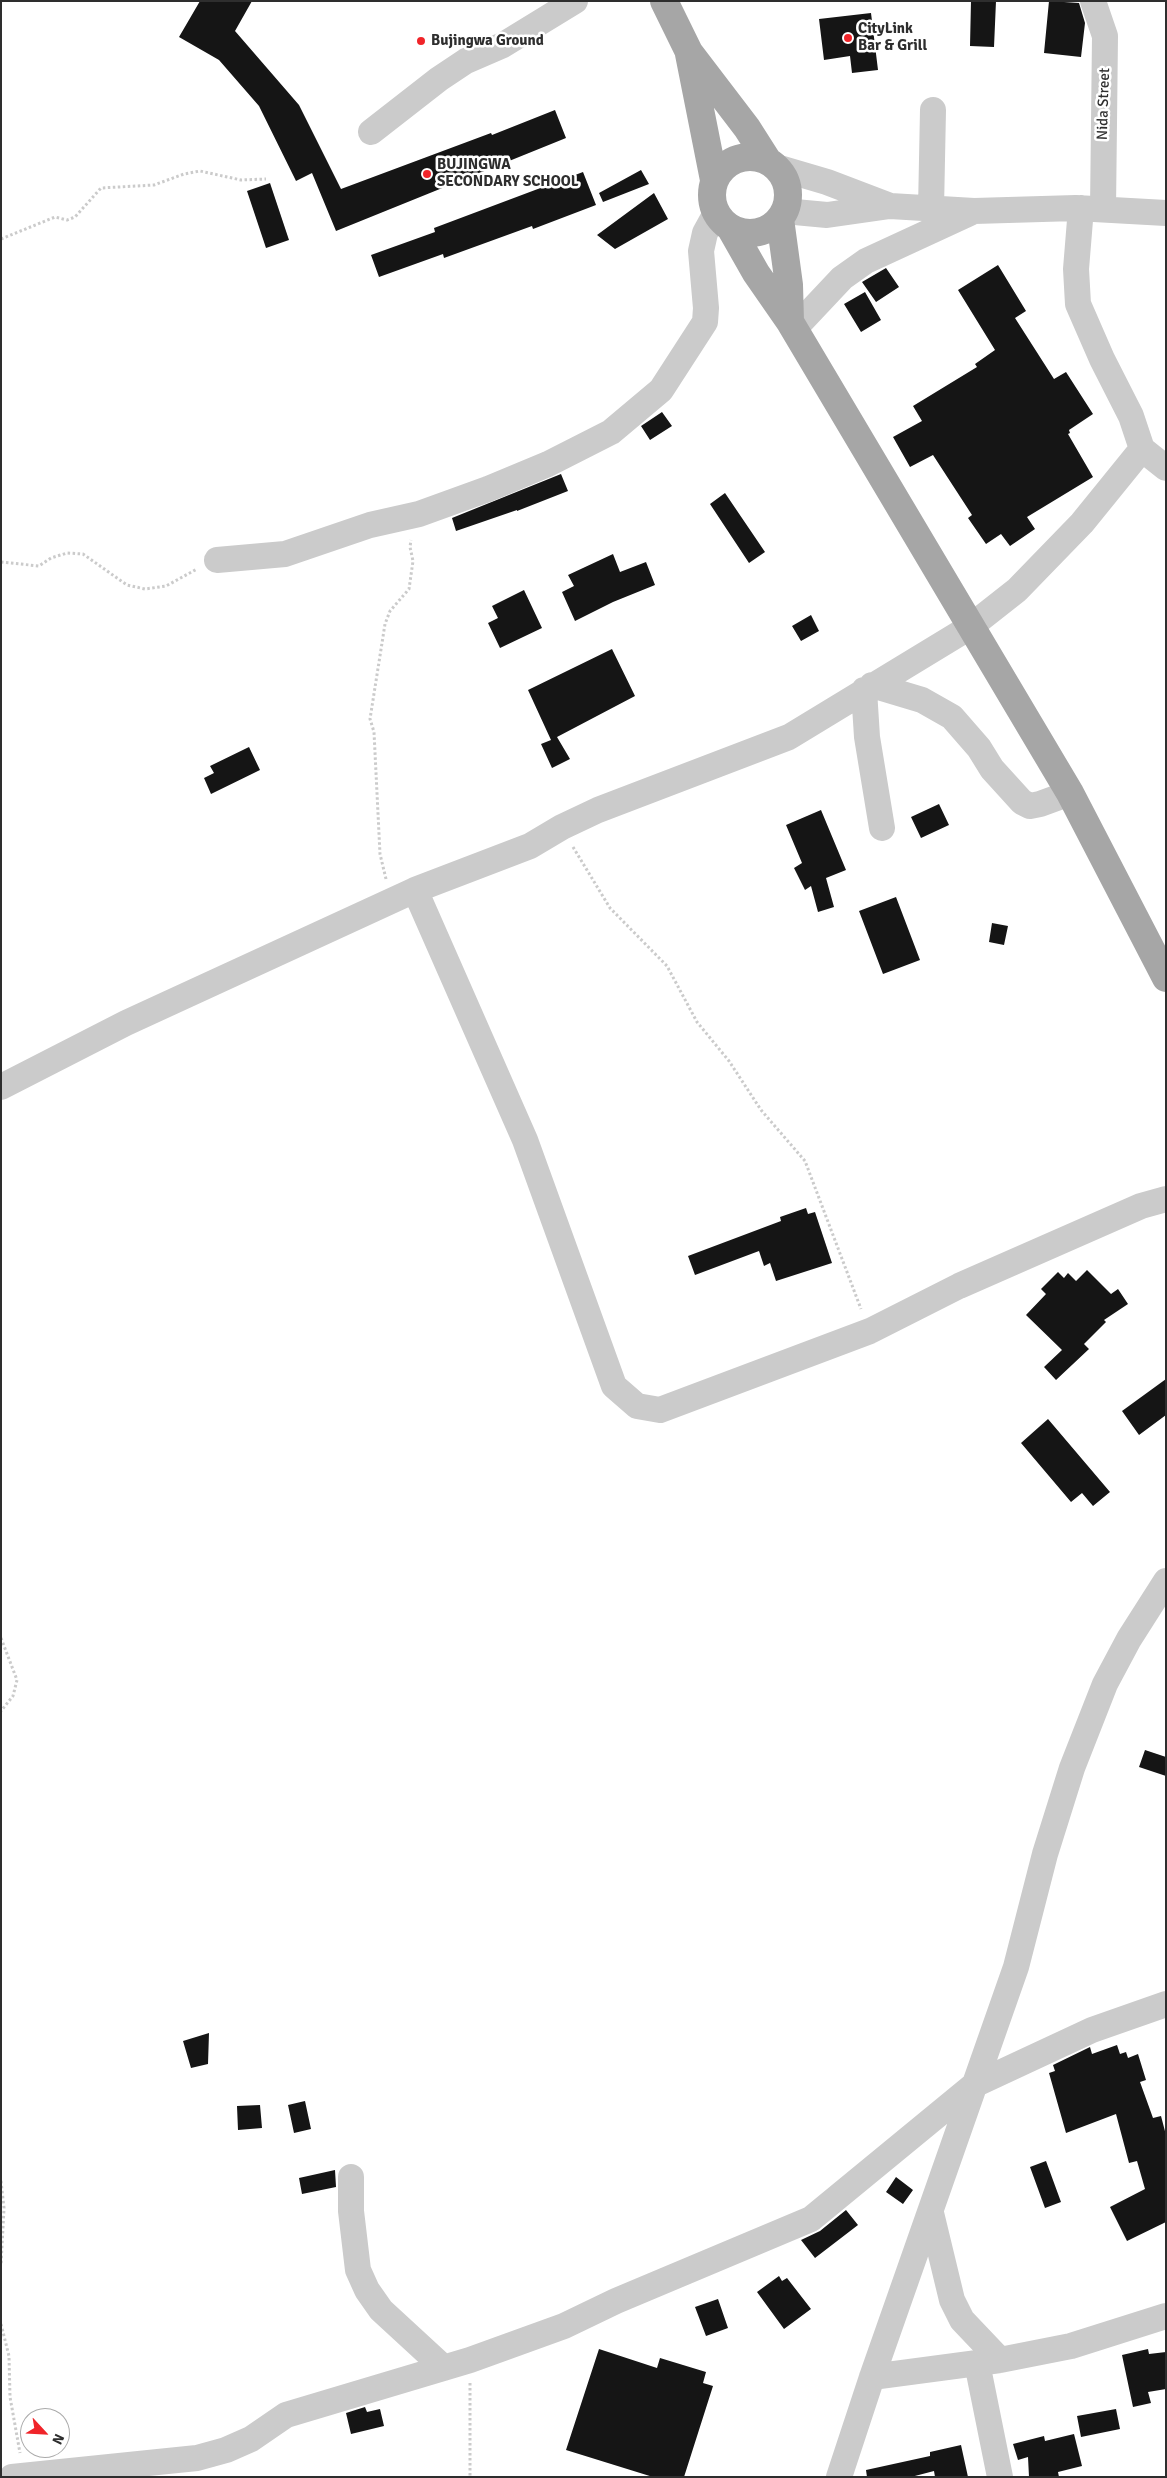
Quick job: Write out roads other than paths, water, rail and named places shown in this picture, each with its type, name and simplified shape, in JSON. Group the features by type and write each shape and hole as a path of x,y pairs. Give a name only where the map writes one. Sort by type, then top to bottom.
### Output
{"main road":[{"path":"664,1 689,52 772,164 784,177 788,200 782,215 792,325"},
{"path":"689,52 714,180 712,202 756,273 792,325 1070,793 1166,978"},
{"path":"714,180 727,164 736,158 747,156 772,164"},
{"path":"723,221 741,233 762,232 782,215"}],"street":[{"path":"371,132 446,74 466,61 503,45 575,1"},
{"name":"Nida Street","path":"1093,1 1105,36 1092,209 1076,269 1078,304 1130,416 1142,449"},
{"path":"931,208 933,110"},
{"path":"772,164 890,206"},
{"path":"782,215 826,215 890,206 974,211 1092,209 1166,213"},
{"path":"792,325 842,278 866,261 974,211"},
{"path":"217,560 285,554 370,525 418,514 488,489 548,464 611,432 661,390 705,322 706,308 701,251 705,233 723,221"},
{"path":"1,1087 126,1023 415,890 530,846 562,827 598,810 788,737 868,688 897,673 970,627 1017,590 1082,523 1142,449 1166,468"},
{"path":"868,688 922,700 952,717 979,748 992,769 1022,802 1030,806 1070,793"},
{"path":"868,688 868,737 882,828"},
{"path":"415,890 525,1140 614,1386 636,1406 660,1410 870,1331 959,1286 1141,1206 1166,1199"},
{"path":"839,2477 872,2377 1016,1967 1045,1854 1072,1768 1105,1684 1129,1639 1166,1581"},
{"path":"19,2475 198,2458 226,2450 251,2439 286,2415 470,2360 564,2326 616,2301 811,2219 974,2086 1092,2030 1166,2004"},
{"path":"351,2177 351,2212 358,2270 367,2290 381,2310 444,2368"},
{"path":"931,2213 952,2300 962,2320 989,2362 1000,2477"},
{"path":"872,2377 989,2362 1071,2346 1166,2316"}],"place":[{"name":"CityLink Bar & Grill","path":"848,38"},
{"name":"Bujingwa Ground","path":"421,41"},
{"name":"BUJINGWA SECONDARY SCHOOL","path":"427,174"}]}
